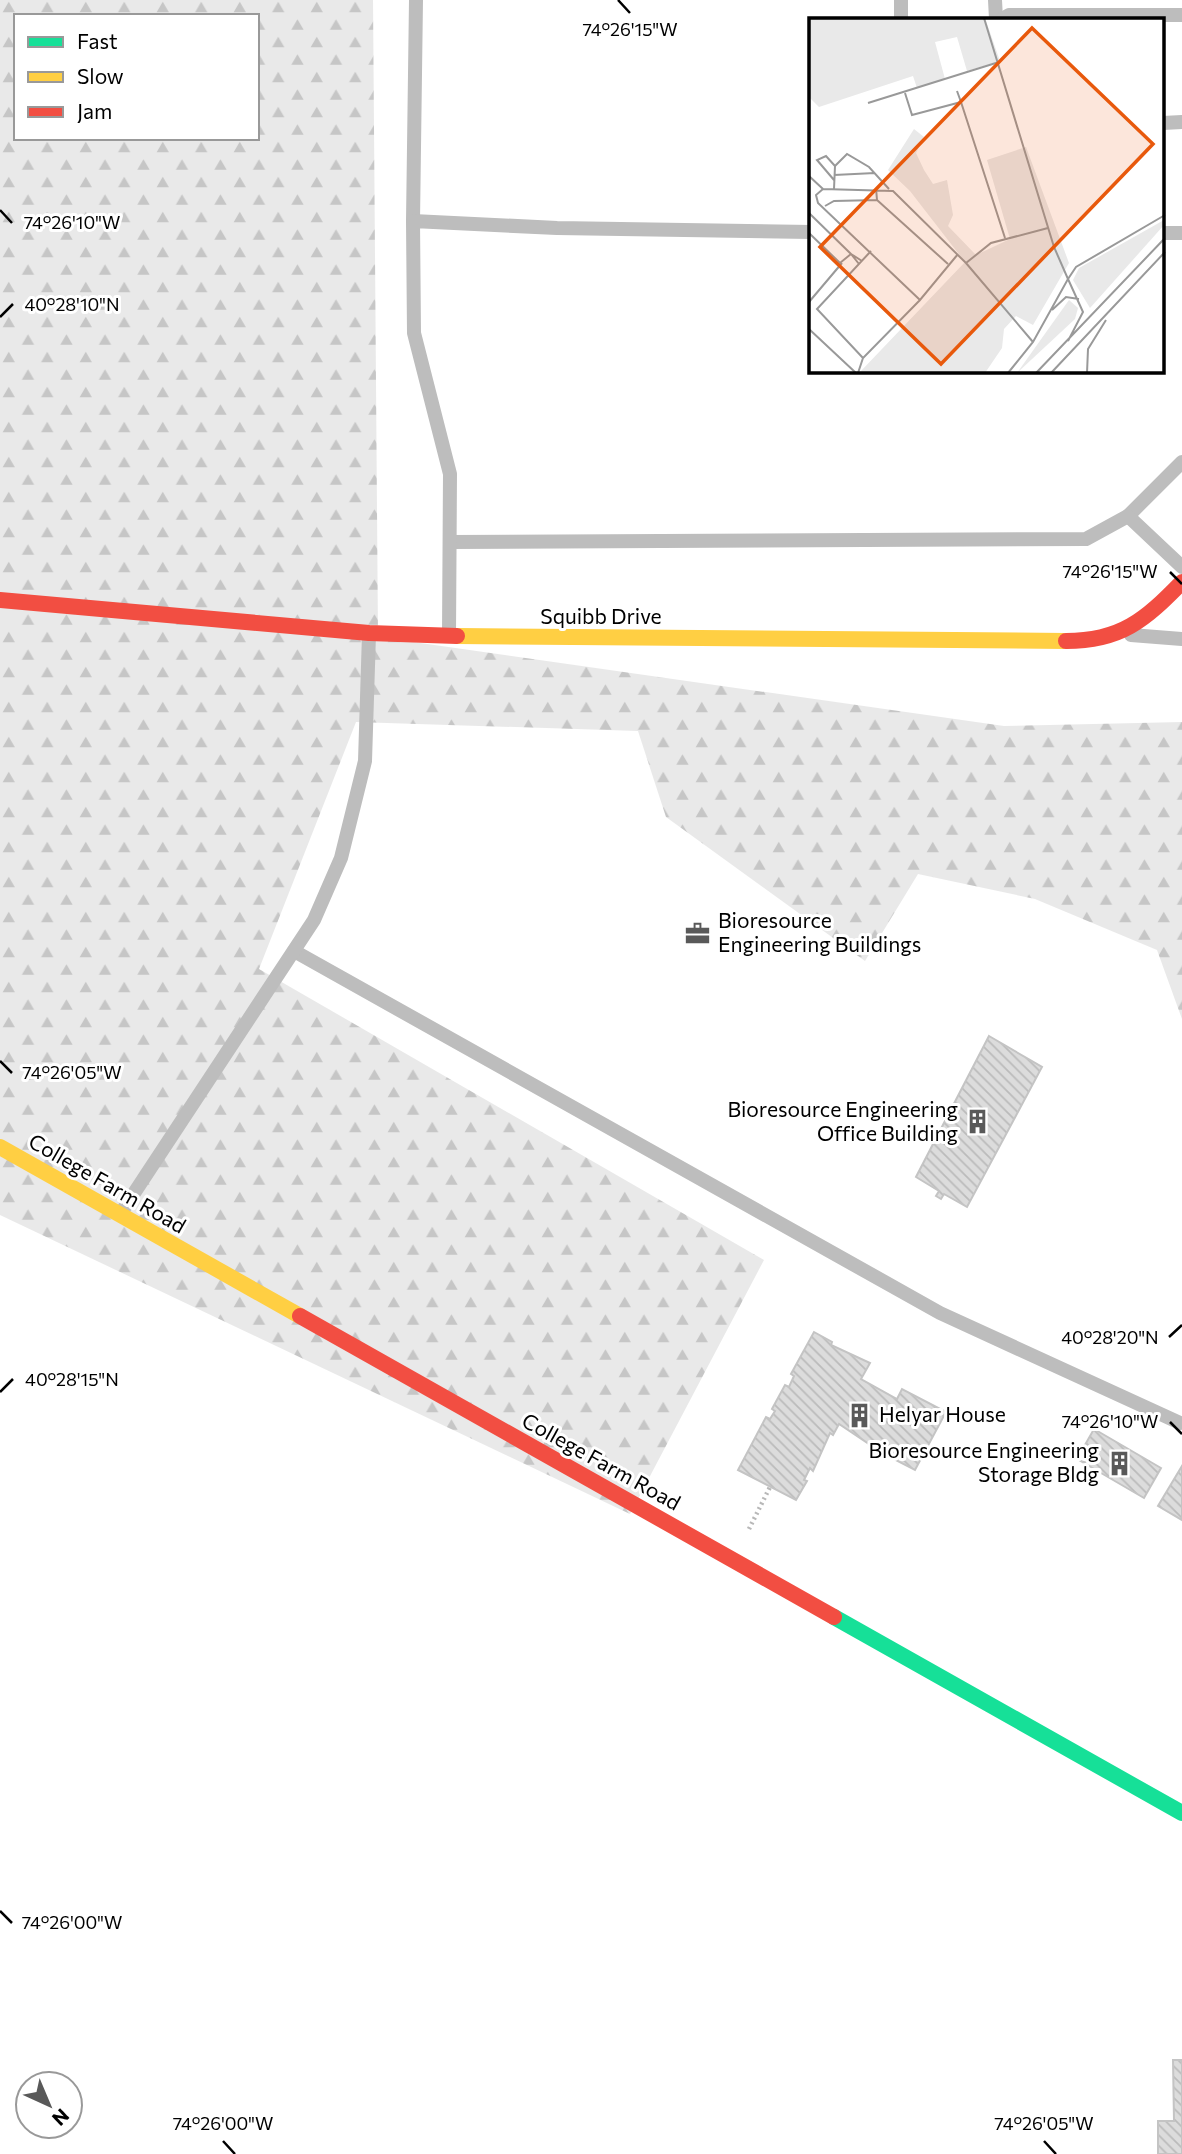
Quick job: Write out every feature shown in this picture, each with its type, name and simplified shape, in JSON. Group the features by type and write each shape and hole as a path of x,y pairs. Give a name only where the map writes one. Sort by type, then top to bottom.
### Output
{"street":[{"name":"Squibb Drive","path":"0,600 369,633 449,636 1093,641 1120,635 1148,615 1182,582"},
{"name":"College Farm Road","path":"0,1147 1182,1813"}],"lane":[{"path":"416,0 414,333 450,474 449,636"},
{"path":"901,0 901,18"},
{"path":"995,0 996,18"},
{"path":"1004,18 1009,15 1182,15"},
{"path":"1164,123 1182,122"},
{"path":"414,221 557,228 809,232"},
{"path":"1164,233 1182,233"},
{"path":"450,542 1086,539 1128,516 1182,462"},
{"path":"1128,516 1182,566"},
{"path":"120,1215 314,920 341,858 365,761 369,633"},
{"path":"1120,635 1182,639"},
{"path":"294,951 940,1313 1181,1422"}],"green space":[{"path":"0,0 373,0 378,637 1004,726 1182,722 1182,1019 1157,950 1035,899 918,874 865,961 666,817 638,731 356,722 259,969 764,1260 630,1514 0,1215"}],"building":[{"name":"Bioresource Engineering Office Building","path":"989,1036 1042,1067 967,1207 944,1194 941,1199 936,1196 939,1191 916,1177"},
{"name":"Helyar House","path":"814,1332 832,1342 831,1345 870,1363 861,1379 897,1399 902,1389 946,1412 915,1470 888,1456 890,1452 880,1447 878,1450 839,1424 833,1435 830,1433 813,1471 810,1468 804,1480 807,1481 796,1500 738,1470 766,1417 770,1419 775,1411 772,1409 785,1385 789,1387 794,1376 791,1374"},
{"name":"Bioresource Engineering Storage Bldg","path":"1094,1429 1161,1468 1144,1498 1077,1459"},
{"path":"1182,1466 1182,1520 1158,1506"},
{"path":"1173,2060 1182,2060 1182,2154 1158,2154 1158,2121 1174,2121"}],"traffic: fast":[{"path":"834,1617 1182,1813"}],"traffic: slow":[{"path":"457,636 1066,641"},
{"path":"0,1147 300,1316"}],"traffic: jam":[{"path":"1066,641 1102,637 1131,626 1182,582"},
{"path":"0,600 369,633 457,636"},
{"path":"300,1316 834,1617"}],"place":[{"name":"Bioresource Engineering Buildings","path":"698,933"},
{"name":"Bioresource Engineering Office Building","path":"978,1122"},
{"name":"Helyar House","path":"859,1415"},
{"name":"Bioresource Engineering Storage Bldg","path":"1119,1463"}]}
